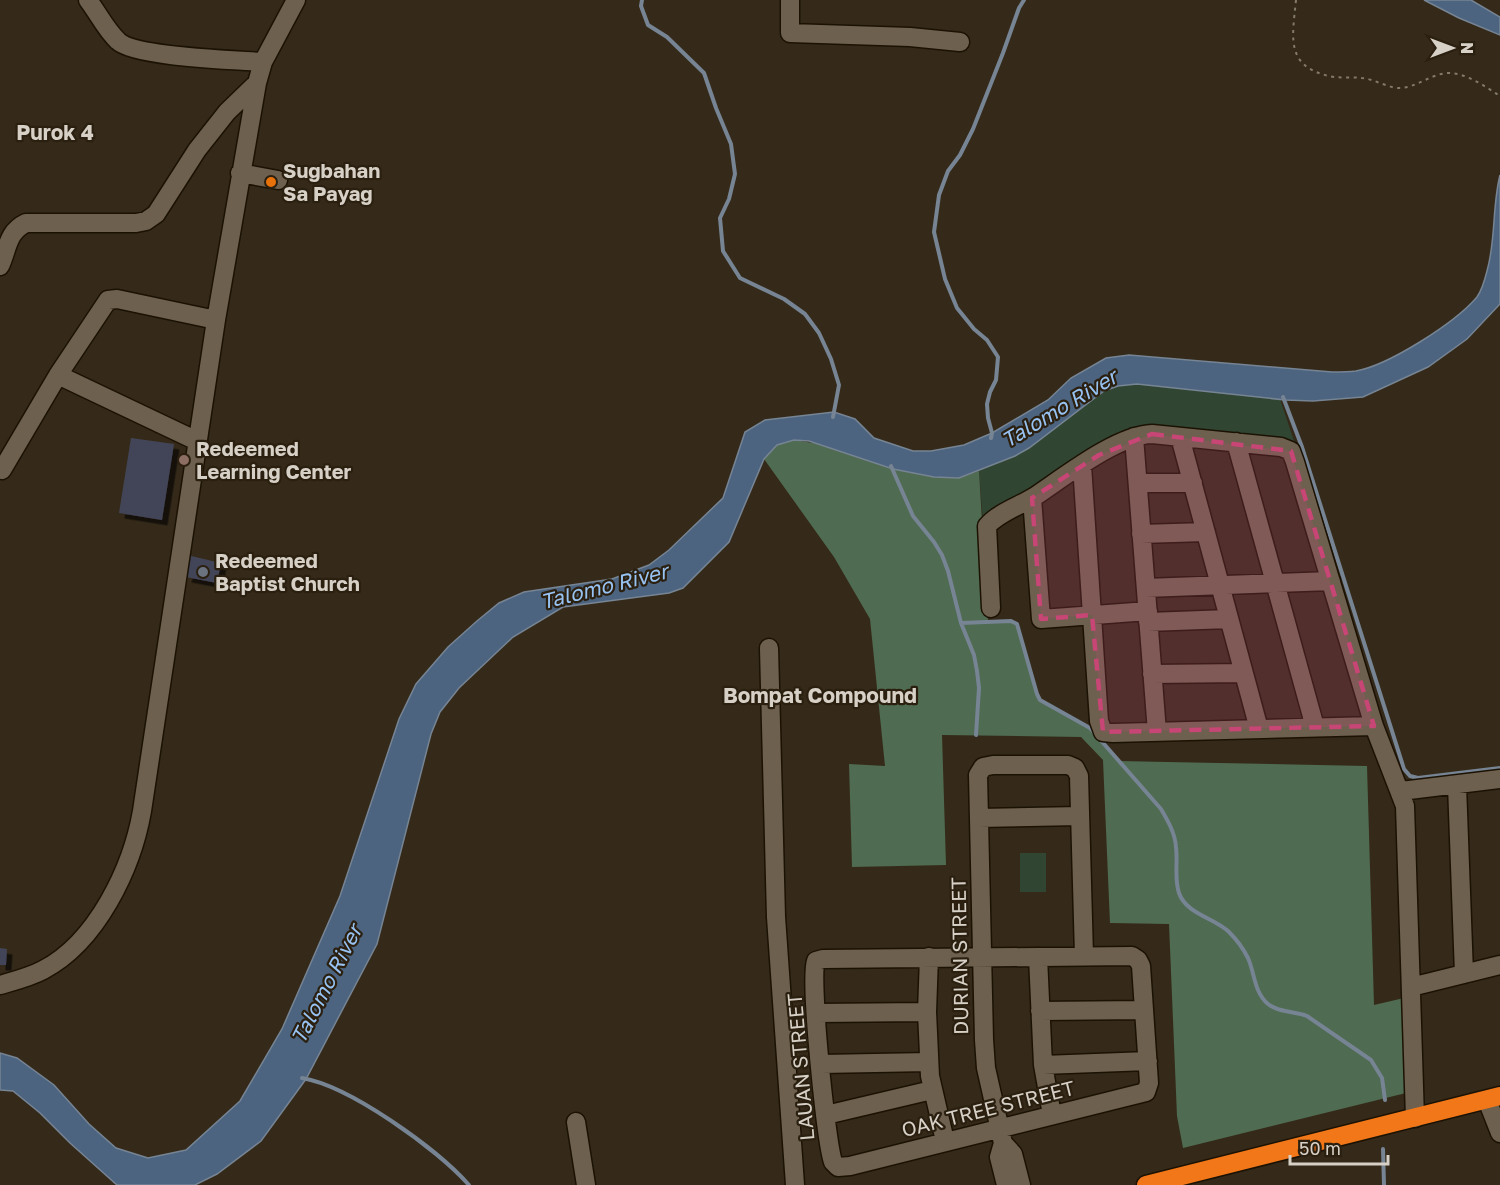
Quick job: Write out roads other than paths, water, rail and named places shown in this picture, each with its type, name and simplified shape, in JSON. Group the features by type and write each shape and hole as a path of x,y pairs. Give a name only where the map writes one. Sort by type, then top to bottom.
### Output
{"highway":[{"path":"1146,1185 1493,1098"}],"street":[{"path":"88,0 117,41 131,48 190,57 263,62"},
{"path":"0,985 42,971 55,964 73,947 88,932 107,903 132,855 142,812 216,320 257,83 263,62 296,0"},
{"path":"790,0 790,33 910,37 960,42"},
{"path":"0,266 10,236 14,230 26,223 136,223 151,218 227,112 257,83"},
{"path":"240,173 278,180"},
{"path":"2,470 58,375 108,300 117,299 216,320"},
{"path":"58,375 197,441"},
{"path":"991,608 987,526 990,522 1082,465 1134,437 1152,434 1180,436 1281,447 1291,451 1374,726 1401,791 1407,819 1415,1118"},
{"path":"1180,436 1259,729"},
{"path":"1134,437 1156,732"},
{"path":"1236,442 1315,727"},
{"path":"1082,465 1100,727 1103,732 1374,726"},
{"path":"1138,483 1193,483"},
{"path":"1032,498 1041,619 1092,615 1230,619"},
{"path":"1142,534 1206,532"},
{"path":"1146,588 1331,581"},
{"path":"769,648 776,917 795,1185"},
{"path":"1152,674 1244,673"},
{"name":"DURIAN STREET","path":"1006,1185 999,1157 1001,1136 986,1068 981,957 978,776 983,767 993,765 1068,765 1075,768 1079,776 1080,816"},
{"path":"1401,791 1500,779"},
{"path":"1457,785 1464,974"},
{"path":"979,818 1080,816 1084,956"},
{"path":"945,1141 932,1090 929,1062 927,1012 929,957 1132,956 1138,960 1141,966 1148,1061 1043,1065"},
{"name":"LAUAN STREET","path":"838,1167 831,1158 826,1115 816,1013 814,969 816,961 929,957"},
{"path":"1038,957 1043,1065 1052,1115"},
{"path":"1411,987 1500,965"},
{"path":"1040,1011 1144,1010"},
{"path":"816,1013 927,1012"},
{"name":"OAK TREE STREET","path":"838,1167 850,1166 945,1141 1001,1136 1052,1115 1148,1090 1148,1061"},
{"path":"821,1064 929,1062"},
{"path":"826,1115 932,1090"},
{"path":"1493,1098 1500,1133"},
{"path":"576,1122 586,1185"},
{"name":"DURIAN STREET","path":"1001,1136 1013,1154 1021,1185"}],"water":[{"path":"1424,0 1471,0 1500,17 1500,35 1459,18"},
{"name":"Talomo River","path":"1500,175 1500,304 1467,339 1428,367 1363,397 1313,401 1137,384 1118,386 1104,391 1029,448 1015,456 959,478 934,477 893,469 809,441 794,440 777,445 764,459 729,542 683,588 669,593 563,607 513,637 459,688 440,712 431,734 377,944 306,1079 261,1141 217,1174 195,1185 117,1185 13,1091 0,1090 0,1053 17,1058 54,1085 89,1124 116,1148 148,1158 186,1150 240,1101 282,1029 340,896 399,719 416,684 448,647 499,603 524,592 612,579 649,565 669,550 723,498 745,432 765,420 834,412 855,419 874,438 913,451 931,451 964,445 992,433 1048,400 1071,378 1106,358 1129,355 1332,372 1356,371 1370,367 1421,342 1453,319 1477,297 1490,259"}],"waterway":[{"path":"642,0 641,6 648,25 667,37 704,73 731,144 735,174 729,199 720,218 723,251 740,278 784,299 805,314 819,333 831,359 839,385 833,417"},
{"name":"Talomo River","path":"991,438 987,404 996,380 998,357 987,340 974,329 957,308 945,279 934,232 939,195 948,171 960,155 973,129 1024,0"},
{"path":"1283,397 1302,447 1404,769 1410,776 1418,778 1500,768"},
{"path":"891,466 913,516 934,542 948,571 961,623 974,655 977,671 979,688 976,735"},
{"path":"961,623 1011,621 1017,624 1040,700 1090,728 1161,809 1174,837 1177,882 1183,900 1194,911 1223,927 1234,938 1248,958 1257,988 1268,1004 1277,1009 1307,1016 1371,1060 1382,1078 1385,1100"},
{"path":"302,1078 322,1083 344,1093 392,1121 436,1154 469,1185"},
{"path":"1383,1149 1384,1185"}],"place":[{"name":"Sugbahan Sa Payag","path":"271,182"},
{"name":"Redeemed Learning Center","path":"184,460"},
{"name":"Redeemed Baptist Church","path":"203,572"}],"district":[{"name":"Purok 4","path":"55,132"},
{"name":"Bompat Compound","path":"820,695"}]}
